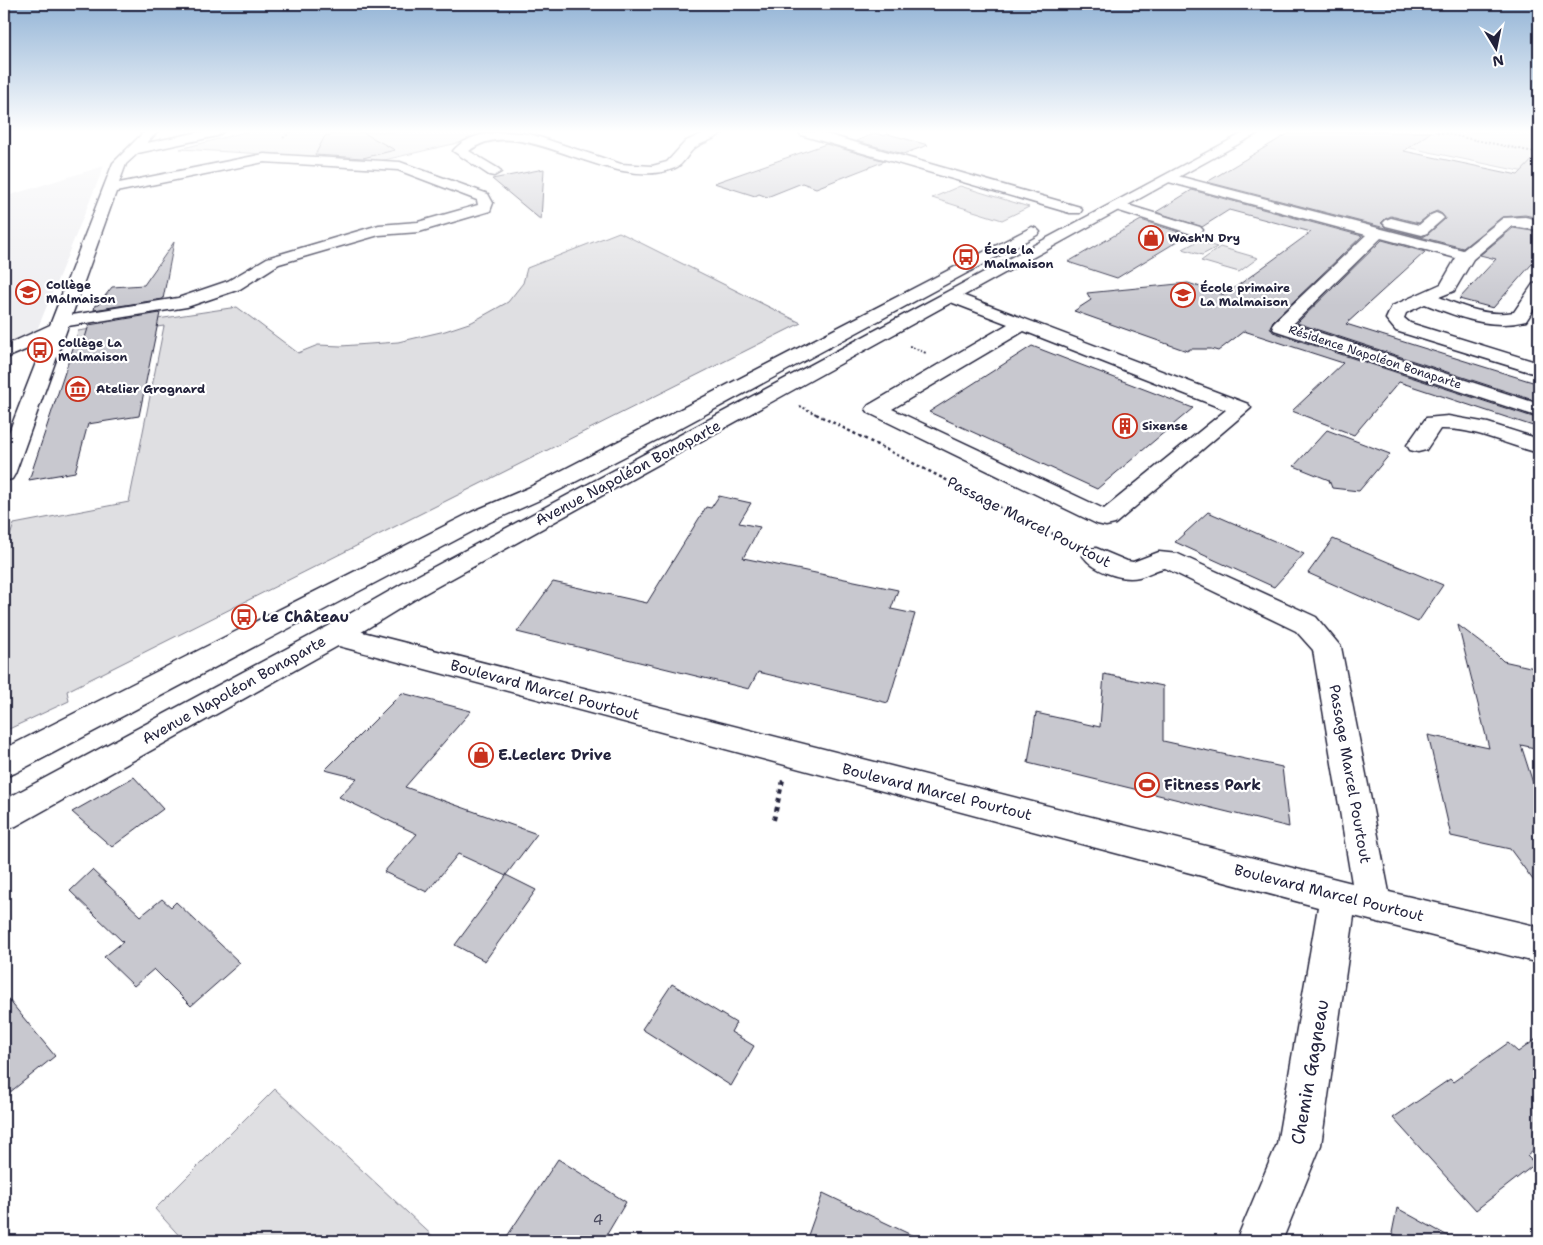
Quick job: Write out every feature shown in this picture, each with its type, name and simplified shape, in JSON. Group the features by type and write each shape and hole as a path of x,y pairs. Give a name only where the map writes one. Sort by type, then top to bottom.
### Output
{"street":[{"path":"4,474 111,190"},
{"path":"4,353 60,325 181,303 234,285 246,279 255,270 273,261 379,230 419,228 485,208 486,203 483,197 465,190"},
{"path":"1006,190 1075,210"},
{"name":"Avenue Napoléon Bonaparte","path":"4,764 472,521 536,493 1113,190"},
{"name":"Avenue Napoléon Bonaparte","path":"4,816 335,635 411,590 954,297 1145,190"},
{"path":"1246,190 1377,233 1466,256"},
{"path":"1264,190 1422,230 1436,218"},
{"path":"1118,206 1195,230"},
{"path":"1508,221 1539,240"},
{"path":"1539,226 1525,222 1508,221 1466,256 1448,287 1398,310 1395,319 1403,327 1539,368"},
{"name":"Résidence Napoléon Bonaparte","path":"1377,233 1281,326 1539,411"},
{"path":"1425,298 1468,314 1484,318 1509,319 1520,316 1539,288"},
{"path":"954,297 1022,324 1118,349 1149,353"},
{"path":"986,310 1009,306 1033,310 1105,346 1241,408 1106,519 876,409 1022,324"},
{"path":"1418,445 1434,423 1454,422 1480,427 1539,446"},
{"path":"335,635 338,620 346,608 522,513 536,493"},
{"name":"Passage Marcel Pourtout","path":"1096,556 1121,568 1136,570 1156,559 1169,560 1306,624 1327,648 1373,904"},
{"name":"Boulevard Marcel Pourtout","path":"281,621 1337,896 1539,945"},
{"name":"Chemin Gagneau","path":"1259,1241 1299,1145 1335,921 1337,896"}],"path":[{"name":"Passage Marcel Pourtout","path":"796,404 1096,556"},
{"path":"774,820 783,780"}],"shaded area":[{"name":"Collège Malmaison","path":"26,190 94,190 37,330 23,339 4,347 4,197"},
{"path":"950,190 973,190 1029,207 1002,220 932,198"},
{"path":"619,232 801,323 67,691 69,701 9,729 4,723 4,554 14,524 129,502 164,326 76,339 78,331 237,307 298,353 318,345 341,346 398,342 445,331 472,322 508,302 523,283 527,268"},
{"path":"1198,241 1217,247 1202,255 1183,249"},
{"path":"1220,247 1258,258 1239,272 1201,261"},
{"path":"275,1089 438,1241 184,1241 155,1209"}],"building":[{"path":"505,190 543,190 541,220"},
{"path":"736,190 784,190 767,197 759,194 755,196"},
{"path":"1192,190 1362,236 1273,321 1270,327 1273,332 1539,419 1539,428 1399,382 1354,435 1292,411 1343,363 1244,331 1218,351 1190,349 1187,351 1074,311 1091,300 1087,293 1188,283 1225,295 1311,232 1229,210 1202,227 1156,212"},
{"path":"1238,190 1539,190 1539,218 1525,215 1502,217 1463,248","holes":["1437,211 1445,219 1423,237 1386,228 1381,223 1391,216 1419,223"]},
{"path":"1141,220 1188,235 1117,278 1068,262"},
{"path":"1513,228 1539,232 1539,256 1493,308 1459,299 1496,259 1480,255"},
{"path":"1382,240 1425,252 1346,324 1539,384 1539,402 1297,323"},
{"path":"174,242 163,299 94,310 95,305 98,305 112,287 144,285"},
{"path":"160,313 139,416 88,424 75,472 29,480 75,342 84,341 89,325"},
{"name":"Sixense","path":"1032,346 1193,408 1097,489 929,412"},
{"path":"1327,430 1390,454 1359,491 1332,488 1329,480 1294,466"},
{"path":"719,496 751,503 739,523 760,527 743,558 898,590 891,609 915,614 888,703 758,672 749,689 517,632 553,582 647,603 706,507 711,508"},
{"path":"1208,512 1304,554 1274,587 1175,542"},
{"path":"1333,539 1443,585 1418,622 1308,573"},
{"path":"1458,625 1503,661 1539,669 1539,749 1521,745 1539,802 1539,888 1510,849 1451,836 1428,735 1489,748"},
{"path":"1104,674 1163,686 1163,741 1282,767 1289,827 1028,763 1036,713 1100,727"},
{"path":"402,693 471,711 405,787 537,834 506,875 536,890 485,961 455,945 506,876 458,854 427,892 384,872 417,834 339,797 357,778 325,770"},
{"path":"134,777 163,809 112,847 72,812"},
{"path":"92,870 141,916 162,899 171,907 176,902 240,963 191,1006 154,969 134,986 104,957 123,942 70,891"},
{"path":"672,984 736,1023 731,1032 754,1046 731,1086 642,1029"},
{"path":"4,994 55,1056 4,1097"},
{"path":"1539,1037 1539,1146 1527,1156 1535,1164 1476,1210 1393,1118 1450,1079 1453,1082 1508,1043 1518,1052"},
{"path":"558,1159 626,1202 603,1241 504,1241"},
{"path":"823,1193 924,1241 806,1241"},
{"path":"1397,1208 1457,1241 1408,1241 1392,1233"}],"place":[{"name":"Wash'N Dry","path":"1151,238"},
{"name":"École la Malmaison","path":"966,257"},
{"name":"Collège Malmaison","path":"28,292"},
{"name":"École primaire La Malmaison","path":"1183,295"},
{"name":"Collège La Malmaison","path":"40,350"},
{"name":"Atelier Grognard","path":"78,389"},
{"name":"Sixense","path":"1125,426"},
{"name":"Le Château","path":"244,617"},
{"name":"E.Leclerc Drive","path":"481,755"},
{"name":"Fitness Park","path":"1147,785"}]}
